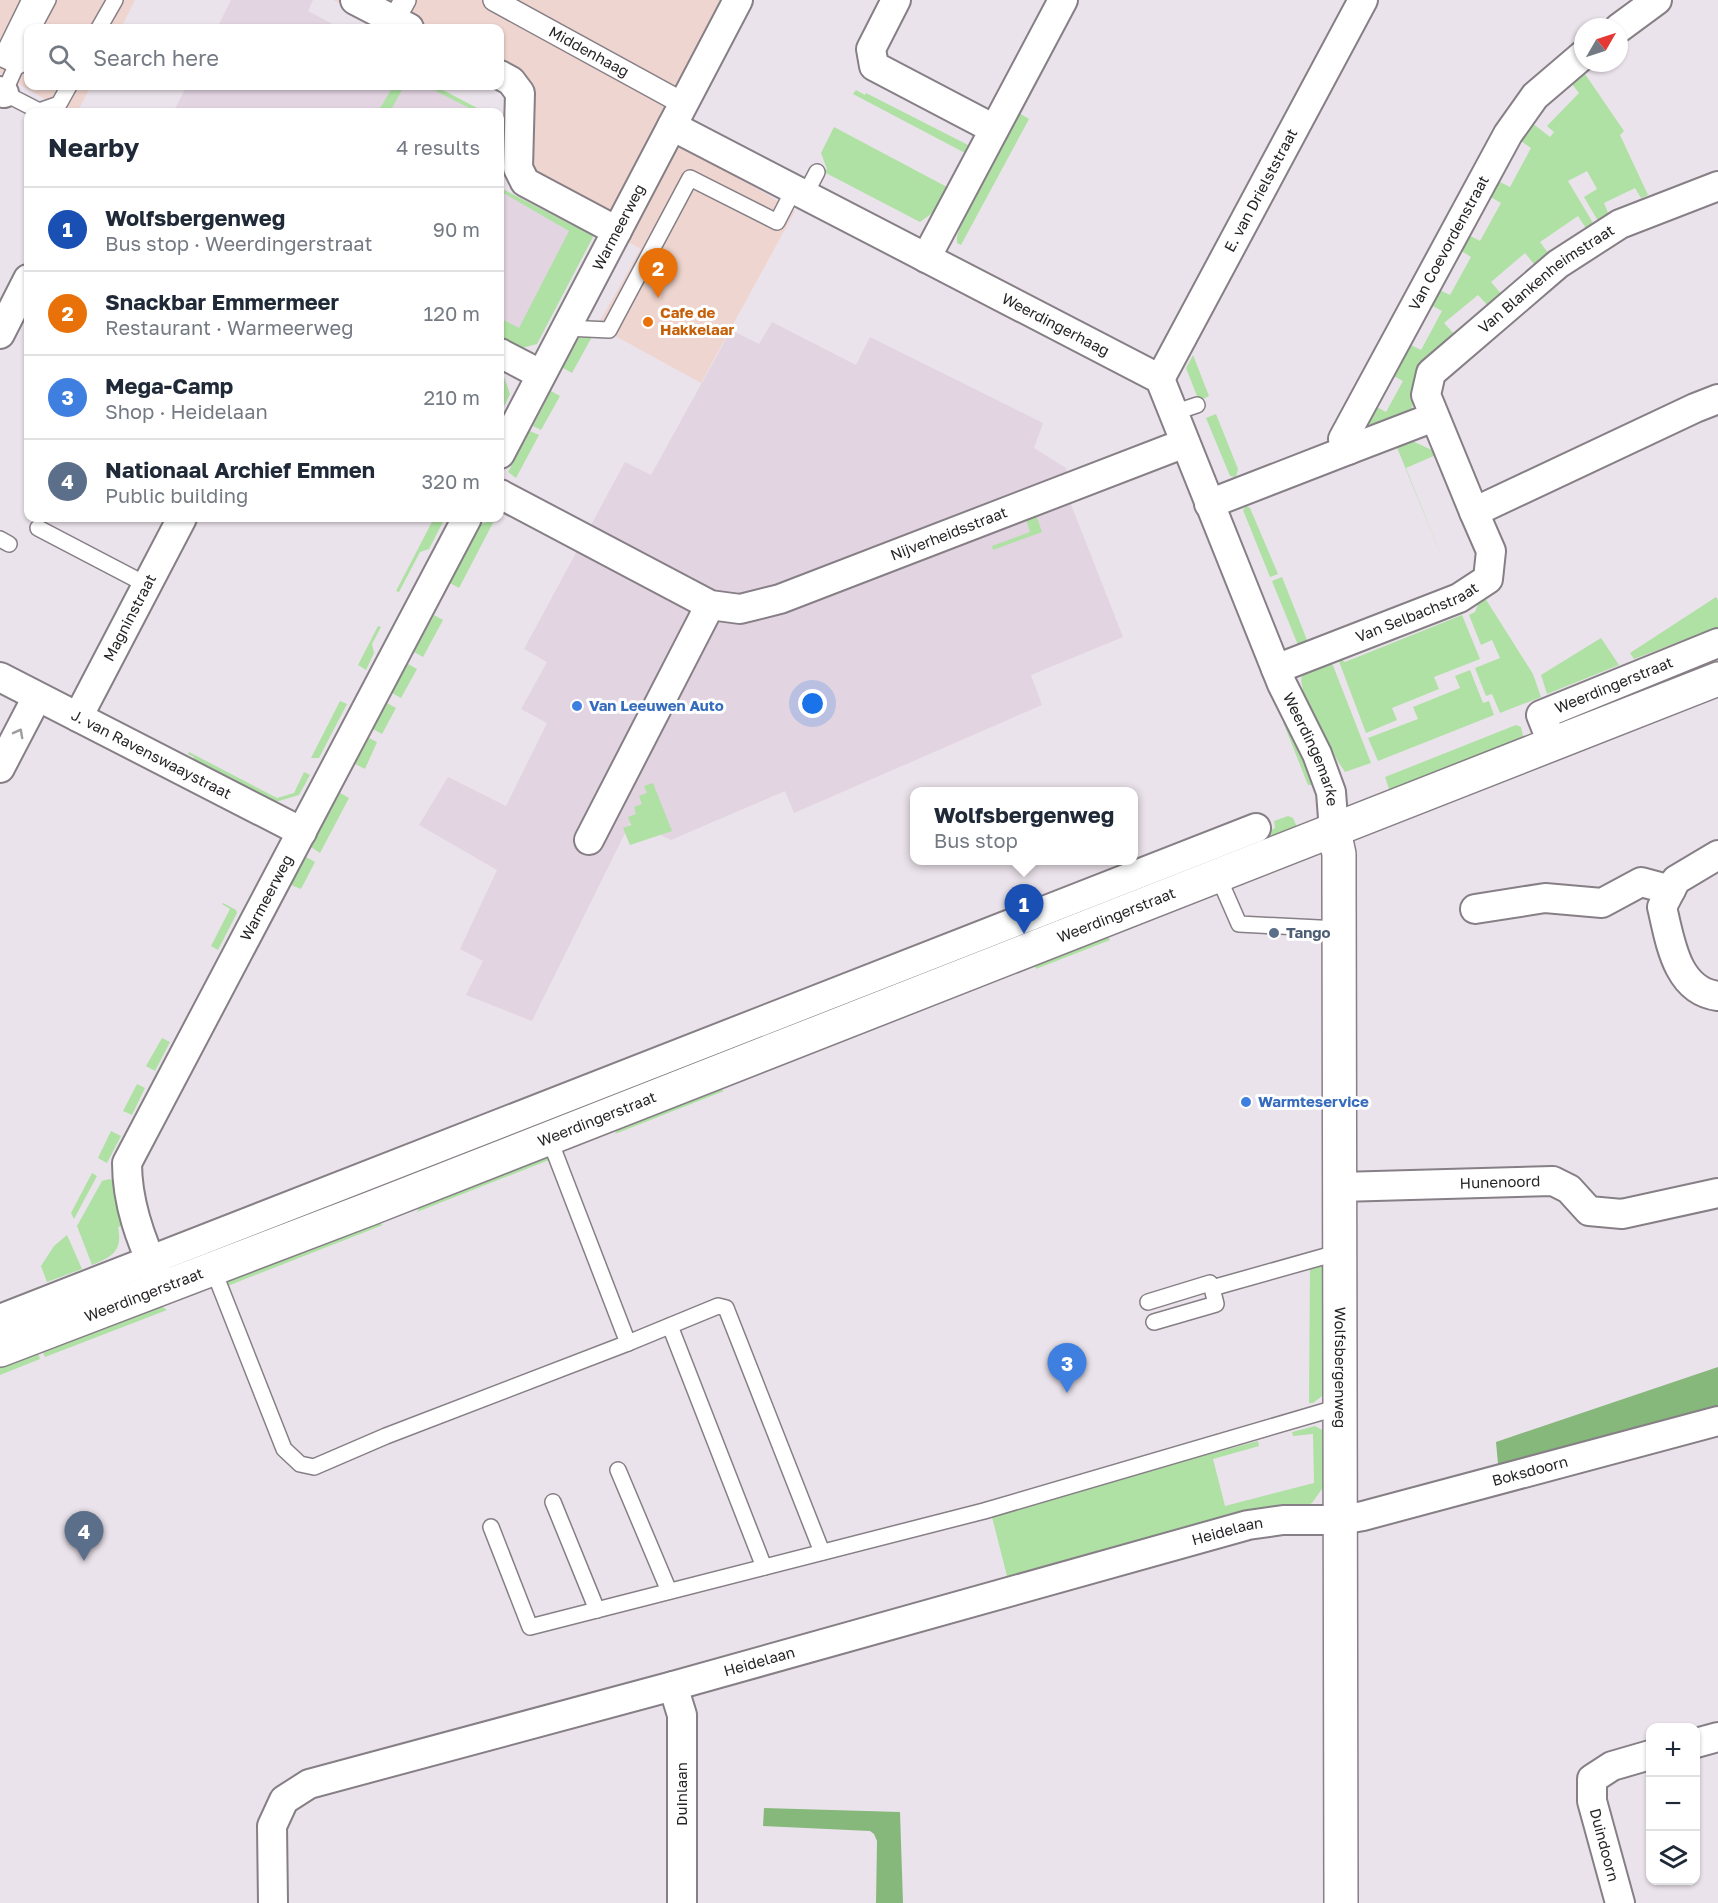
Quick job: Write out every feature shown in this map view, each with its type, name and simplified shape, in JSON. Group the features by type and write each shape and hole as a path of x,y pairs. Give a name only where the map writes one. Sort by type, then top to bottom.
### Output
{"main road":[{"name":"Weerdingerstraat","path":"0,1350 158,1274 213,1269 549,1138 1198,873 1334,831 1718,679"},
{"name":"Wolfsbergenweg","path":"1334,831 1339,854 1341,1903"}],"street":[{"path":"18,63 5,57 33,0"},
{"path":"355,0 403,16"},
{"name":"Middenhaag","path":"494,0 678,115"},
{"name":"Warmeerweg","path":"504,446 738,0"},
{"path":"896,0 871,49 874,66 994,129"},
{"path":"926,258 1063,0"},
{"name":"E. van Drielststraat","path":"1160,379 1363,0"},
{"path":"1628,22 1658,0"},
{"name":"Van Coevordenstraat","path":"1348,450 1343,439 1508,134 1534,96 1574,63"},
{"path":"504,77 511,81 520,93 518,168 525,182 617,231"},
{"name":"Weerdingerhaag","path":"678,115 806,186 926,258 1160,379"},
{"name":"Van Blankenheimstraat","path":"1434,417 1426,395 1431,372 1558,264 1620,224 1718,186"},
{"path":"0,334 24,287"},
{"path":"504,355 540,374"},
{"path":"1160,379 1185,409 1185,442 1276,669"},
{"path":"1474,512 1639,444 1718,399"},
{"path":"1209,504 1434,417"},
{"name":"Van Selbachstraat","path":"1276,669 1459,598 1488,579 1491,551 1434,417"},
{"name":"Nijverheidsstraat","path":"504,496 710,605 740,609 780,599 1185,442"},
{"name":"Magninstraat","path":"78,717 180,522"},
{"name":"Warmeerweg","path":"158,1274 130,1202 127,1163 465,522"},
{"path":"589,840 710,605"},
{"name":"Weerdingerstraat","path":"1553,745 1540,714 1718,643"},
{"name":"Weerdingemarke","path":"1276,669 1317,754 1331,792 1334,831"},
{"name":"J. van Ravenswaaystraat","path":"0,677 302,832"},
{"path":"0,768 37,698"},
{"name":"Weerdingerstraat","path":"0,1319 158,1274 1198,873 1256,828"},
{"path":"1718,855 1676,880 1662,907 1675,961 1688,981 1708,994 1718,996"},
{"path":"1475,909 1545,898 1602,903 1641,882 1671,890"},
{"name":"Hunenoord","path":"1340,1187 1553,1181 1569,1190 1589,1211 1622,1214 1718,1192"},
{"name":"Boksdoorn","path":"1341,1520 1718,1421"},
{"name":"Heidelaan","path":"273,1903 272,1827 284,1800 309,1784 673,1686 1248,1525 1283,1520 1341,1520"},
{"name":"Duinlaan","path":"673,1686 682,1715 682,1903"},
{"path":"1700,1742 1718,1737"},
{"name":"Duindoorn","path":"1620,1903 1592,1801 1592,1779 1612,1766 1646,1756"}],"lane":[{"path":"35,24 48,0"},
{"path":"101,24 115,0"},
{"path":"24,49 2,92 33,108"},
{"path":"48,108 59,104 67,90"},
{"path":"566,328 609,330 690,178 777,222 806,186"},
{"path":"38,528 147,585"},
{"path":"1198,873 1239,924 1339,929"},
{"path":"549,1138 628,1343"},
{"path":"1212,1288 1340,1252"},
{"path":"213,1269 284,1449 300,1464 314,1467 386,1436 718,1306 726,1308 822,1552"},
{"path":"1148,1302 1210,1283 1212,1288 1216,1304 1154,1322"},
{"path":"670,1326 764,1567"},
{"path":"490,1527 530,1628 1274,1434 1339,1407"},
{"path":"618,1470 669,1591"},
{"path":"553,1502 597,1610"}],"shaded area":[{"path":"0,0 135,0 123,24 24,24 24,87 0,73"},
{"path":"231,0 313,0 308,11 332,24 219,24"},
{"path":"333,0 721,0 656,129 795,211 701,383 597,326 641,249 511,177 510,86 504,83 504,24 384,24"},
{"path":"29,90 89,90 79,108 60,108"},
{"path":"185,90 437,90 472,108 175,108"},
{"path":"504,191 576,230 521,332 504,322"},
{"path":"772,322 856,365 870,337 1043,423 1034,448 1066,468 1072,507 1123,637 1031,675 1042,705 794,813 785,791 671,840 631,821 532,1021 466,995 483,961 460,949 497,870 419,825 448,777 506,806 547,723 521,709 547,662 524,649 625,462 651,475 731,330 759,344"}],"green space":[{"path":"1585,74 1624,131 1620,135 1648,195 1641,198 1635,188 1604,203 1611,220 1601,226 1584,197 1597,189 1587,171 1568,181 1596,228 1589,233 1578,216 1540,242 1552,258 1538,269 1525,253 1491,282 1504,297 1491,309 1478,295 1444,323 1457,337 1415,397 1411,410 1406,416 1374,427 1366,421 1369,403 1386,412 1403,381 1386,372 1403,341 1421,350 1442,311 1425,302 1433,287 1450,295 1471,257 1455,247 1463,232 1480,241 1501,203 1484,193 1492,178 1510,187 1531,148 1515,137 1527,119 1550,137 1554,132 1547,126 1579,93 1572,84"},
{"path":"391,90 402,90 392,108 380,108"},
{"path":"434,90 443,90 477,108 469,108"},
{"path":"856,90 970,146 968,150 966,149 965,153 853,94"},
{"path":"1019,113 1029,119 961,245 957,243 957,236 963,220"},
{"path":"834,127 947,187 935,211 920,222 824,172 827,169 821,153"},
{"path":"504,190 576,227 580,219 593,237 537,344 522,348 504,338 504,320 519,328 569,231 504,193"},
{"path":"593,335 572,373 563,368 579,338"},
{"path":"1193,355 1209,396 1199,401 1186,368"},
{"path":"504,377 510,394 504,407"},
{"path":"551,391 560,396 541,430 533,426"},
{"path":"1216,414 1238,469 1236,477 1230,476 1206,418"},
{"path":"530,431 539,435 516,478 508,472"},
{"path":"1410,440 1434,451 1436,455 1406,468 1445,565 1396,445"},
{"path":"1246,506 1250,508 1278,574 1270,577 1243,510"},
{"path":"1035,512 1042,532 993,550 992,546 1030,532 1025,516"},
{"path":"432,522 443,522 429,549 420,552 399,592 396,591"},
{"path":"493,522 459,588 450,583 481,524"},
{"path":"1282,577 1311,650 1300,650 1272,581"},
{"path":"1716,597 1718,627 1634,659 1630,653"},
{"path":"1485,598 1533,674 1541,697 1500,713 1492,694 1486,696 1475,668 1500,658 1492,640 1481,645 1469,615 1475,612 1479,602"},
{"path":"434,615 443,620 423,657 414,652"},
{"path":"1462,615 1480,659 1434,677 1439,689 1392,708 1397,720 1366,733 1337,656 1345,662"},
{"path":"378,626 381,627 372,644 374,653 366,670 358,665"},
{"path":"1601,638 1619,665 1547,694 1541,675"},
{"path":"1332,663 1371,763 1345,772 1301,691 1303,689 1302,675"},
{"path":"408,664 417,669 401,698 392,693"},
{"path":"1470,670 1483,703 1489,701 1494,715 1378,761 1368,738 1418,719 1413,707 1460,688 1455,676"},
{"path":"340,701 347,704 319,758 311,758"},
{"path":"387,703 396,708 382,734 373,729"},
{"path":"1285,720 1302,752 1313,785 1308,785 1283,722"},
{"path":"1516,725 1521,727 1522,739 1389,789 1385,777"},
{"path":"369,738 377,742 365,769 355,764"},
{"path":"189,752 277,798 294,793 304,772 310,775 299,795 272,803 192,760 194,757 188,754"},
{"path":"653,783 672,831 630,845 623,828 631,825 628,817 636,814 634,807 642,804 639,796 647,793 644,786"},
{"path":"340,793 349,798 320,853 311,847"},
{"path":"1288,816 1293,818 1297,827 1203,865 1200,858 1273,829 1275,828 1274,821"},
{"path":"306,857 315,862 301,889 291,885"},
{"path":"223,903 236,910 237,913 218,950 211,946 230,909"},
{"path":"1107,935 1110,940 1036,969 1033,962"},
{"path":"162,1038 170,1042 155,1071 146,1066"},
{"path":"137,1084 145,1088 132,1115 123,1111"},
{"path":"715,1086 724,1091 615,1134 620,1124"},
{"path":"111,1131 121,1136 107,1163 98,1158"},
{"path":"544,1154 549,1160 417,1212 420,1206"},
{"path":"92,1173 97,1176 74,1219 71,1213"},
{"path":"109,1179 116,1182 125,1225 118,1227 119,1242 114,1252 92,1265 77,1226 102,1181"},
{"path":"378,1223 383,1225 225,1287 222,1279"},
{"path":"67,1235 82,1269 47,1282 41,1266 54,1246"},
{"path":"1326,1265 1326,1393 1313,1403 1309,1403 1310,1266"},
{"path":"160,1305 167,1310 45,1357 41,1348"},
{"path":"37,1350 40,1359 0,1375 0,1364"},
{"path":"1718,1367 1718,1408 1498,1464 1496,1442"},
{"path":"1315,1426 1324,1431 1324,1486 1312,1503 1301,1508 1008,1580 991,1513 1258,1441 1259,1446 1213,1459 1225,1506 1314,1483 1313,1434 1293,1436 1292,1432"},
{"path":"764,1808 900,1812 903,1903 876,1903 877,1841 870,1831 763,1826"}],"place":[{"name":"Snackbar Emmermeer","path":"658,298"},
{"name":"Cafe de Hakkelaar","path":"648,322"},
{"name":"Van Leeuwen Auto","path":"577,706"},
{"name":"Tango","path":"1274,933"},
{"name":"Wolfsbergenweg","path":"1024,934"},
{"name":"Warmteservice","path":"1246,1102"},
{"name":"Mega-Camp","path":"1067,1393"},
{"name":"Nationaal Archief Emmen","path":"84,1561"}]}
